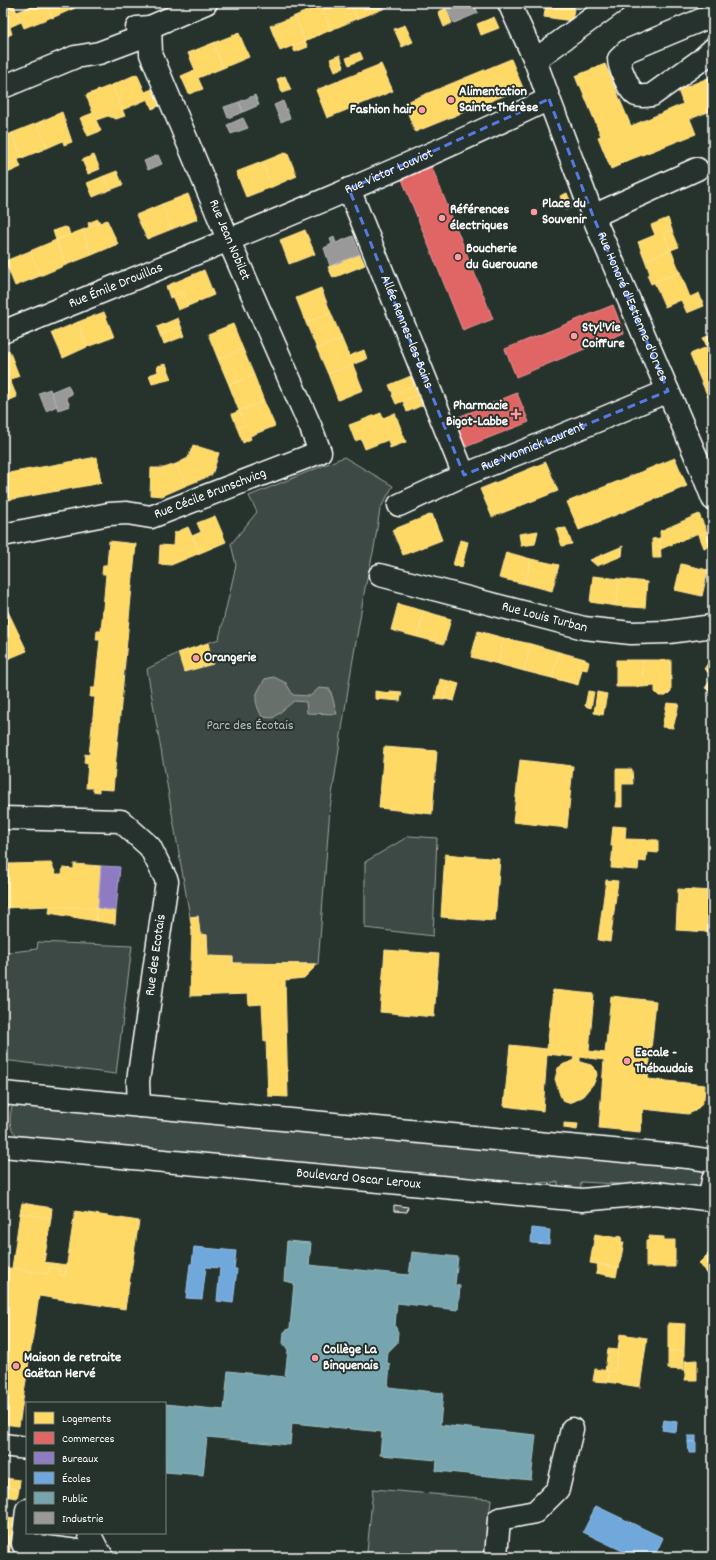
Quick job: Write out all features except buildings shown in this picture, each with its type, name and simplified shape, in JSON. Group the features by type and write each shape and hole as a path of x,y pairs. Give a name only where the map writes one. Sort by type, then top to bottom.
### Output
{"street":[{"path":"3,87 75,57 99,53 139,38 150,26 206,3"},
{"name":"Rue Honoré d'Estienne d'Orves","path":"509,3 535,60 593,216 713,499"},
{"path":"535,60 613,3"},
{"path":"713,15 627,51 619,59 619,65 630,87 636,94 643,97 652,95 701,60 713,48"},
{"name":"Rue Jean Nobilet","path":"150,26 150,54 320,452"},
{"name":"Rue Victor Louviot","path":"228,239 447,147 549,100"},
{"path":"593,216 697,169"},
{"name":"Allée Rennes-les-Bains","path":"349,189 464,475"},
{"name":"Rue Émile Drouillas","path":"3,332 228,239"},
{"name":"Rue Yvonnick Laurent","path":"399,505 464,475 668,392"},
{"name":"Rue Cécile Brunschvicg","path":"3,535 110,514 127,513 151,517 320,452"},
{"name":"Rue Louis Turban","path":"380,575 584,628 609,632 669,632 713,626"},
{"name":"Rue des Ecotais","path":"3,818 121,821 150,847 167,881 138,1081 140,1106"},
{"path":"3,1093 688,1157 713,1162"},
{"name":"Boulevard Oscar Leroux","path":"3,1146 582,1200 656,1193 713,1200"},
{"path":"713,1180 711,1191 713,1200"},
{"path":"496,1557 499,1520 535,1512 558,1489 572,1429"},
{"path":"3,1445 26,1448"},
{"path":"26,1518 23,1544 101,1556"},
{"path":"90,1534 101,1556"}],"highlighted area":[{"path":"549,99 593,216 668,391 464,475 349,189"}],"green space":[{"name":"Parc des Écotais","path":"344,457 393,486 380,509 349,683 330,808 318,965 233,963 233,957 208,956 207,935 200,934 198,916 190,917 147,669 178,653 219,639 236,565 231,544 257,512 249,496"},
{"path":"409,836 437,838 433,936 365,928 365,862"},
{"path":"38,942 132,946 116,1074 3,1060 3,953 37,949"},
{"path":"14,1099 703,1168 704,1182 701,1192 581,1182 580,1194 558,1192 558,1182 511,1184 19,1136 10,1125"},
{"path":"373,1489 491,1499 486,1557 421,1557 367,1552"}],"shaded area":[{"path":"274,677 286,683 293,695 310,696 319,688 330,689 337,714 307,713 306,702 294,701 273,718 262,717 257,706 257,694 265,679"}],"place":[{"name":"Alimentation Sainte-Thérèse","path":"451,100"},
{"name":"Fashion hair","path":"422,110"},
{"name":"Place du Souvenir","path":"534,212"},
{"name":"Références électriques","path":"442,218"},
{"name":"Boucherie du Guerouane","path":"458,257"},
{"name":"Styl'Vie Coiffure","path":"574,336"},
{"name":"Pharmacie Bigot-Labbe","path":"516,414"},
{"name":"Orangerie","path":"196,658"},
{"name":"Escale - Thébaudais","path":"627,1061"},
{"name":"Collège La Binquenais","path":"315,1358"},
{"name":"Maison de retraite Gaëtan Hervé","path":"16,1366"}]}
